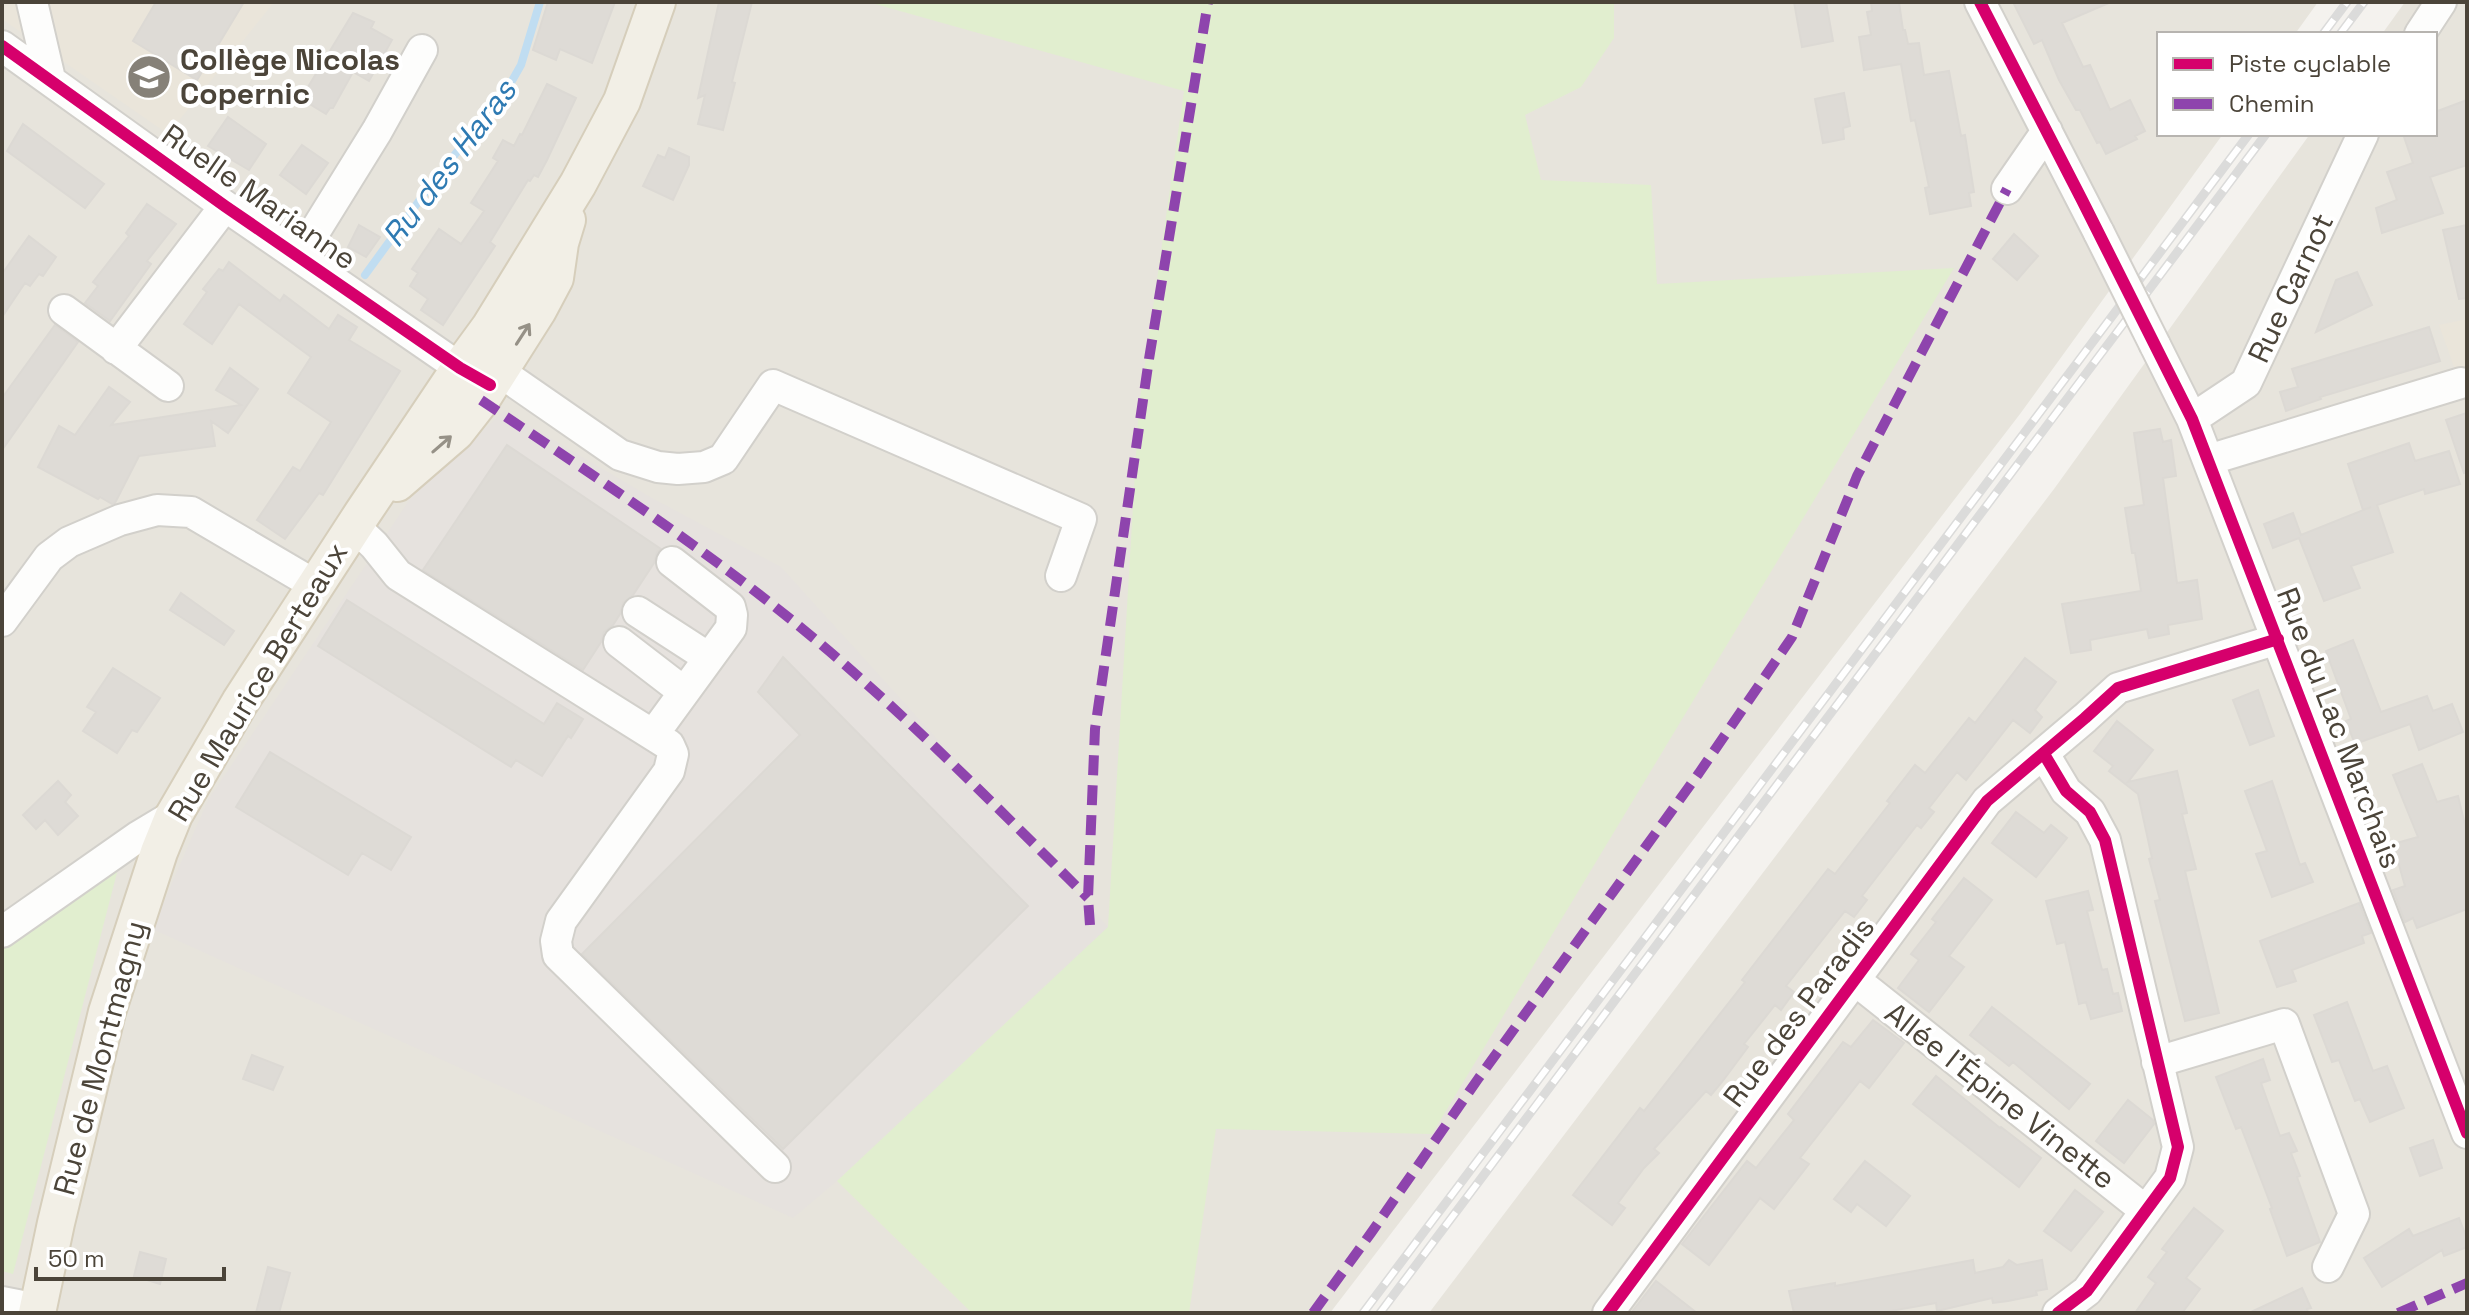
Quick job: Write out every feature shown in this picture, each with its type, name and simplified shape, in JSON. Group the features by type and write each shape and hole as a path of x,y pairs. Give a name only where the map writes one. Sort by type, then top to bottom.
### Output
{"main road":[{"name":"Rue Maurice Berteaux","path":"159,852 174,815 232,715 358,520 456,432 480,369 538,310 555,278 560,243 578,184 622,101 657,2"},
{"name":"Rue de Montmagny","path":"38,1311 107,1012 159,852"}],"street":[{"path":"32,2 50,79"},
{"name":"Rue du Lac Marchais","path":"1980,2 2192,419 2467,1133"},
{"path":"2421,32 2441,2"},
{"name":"Ruelle Marianne","path":"2,46 299,257 620,455 658,467 678,469 704,467 723,459 773,385 1081,519 1061,576"},
{"path":"299,257 377,131 422,50"},
{"path":"2007,189 2047,131"},
{"name":"Rue Carnot","path":"2192,419 2246,383 2362,136"},
{"path":"116,349 225,206"},
{"path":"64,310 168,386"},
{"path":"2208,460 2461,383"},
{"path":"2,621 49,557 69,542 120,520 157,510 191,512 315,585"},
{"path":"358,520 398,575 669,745 673,754 669,771 561,921 556,941 558,955 775,1167"},
{"path":"653,735 731,628 730,607 672,562"},
{"path":"638,612 709,658"},
{"name":"Rue des Paradis","path":"1608,1313 1987,801 2118,688 2278,639"},
{"path":"619,642 684,692"},
{"path":"2044,754 2066,791 2090,812 2105,840 2178,1147 2170,1178 2087,1291 2058,1313"},
{"path":"2,932 174,815"},
{"name":"Allée l'Épine Vinette","path":"1855,980 2146,1211"},
{"path":"2157,1062 2284,1024 2354,1214 2328,1267"},
{"path":"2,1302 38,1311"}],"shaded area":[{"path":"2,2 2318,2 2296,32 2157,32 2157,136 2222,136 2020,414 1330,1313 2,1313"},
{"name":"Collège Nicolas Copernic","path":"2,2 274,2 168,134 2,19"},
{"path":"2405,2 2467,2 2467,1313 1429,1313 2054,489 2309,136 2437,136 2437,32 2383,32"},
{"path":"2467,319 2467,388 2462,389 2439,325"},
{"path":"504,411 652,498 781,567 1108,927 837,1181 793,1218 152,929 208,800 410,499"}],"green space":[{"path":"868,2 1614,2 1614,38 1581,87 1525,115 1541,180 1651,185 1657,284 1954,268 1432,1134 1216,1129 1189,1313 972,1313 837,1181 1108,927 1139,405 1184,91"},
{"path":"120,861 13,1274 2,1271 2,945"}],"building":[{"path":"156,2 244,2 197,80 133,41"},
{"path":"548,2 615,2 592,63 560,49 556,60 533,50"},
{"path":"719,2 752,2 723,130 698,124 705,95 698,98"},
{"path":"1794,2 1826,2 1833,41 1802,47"},
{"path":"1871,2 1899,2 1908,44 1919,43 1924,75 1949,71 1961,136 1965,135 1974,192 1969,193 1971,206 1930,214 1925,188 1929,187 1915,120 1911,121 1901,64 1864,70 1859,37 1871,35 1867,12 1872,11"},
{"path":"2013,2 2111,2 2062,23 2083,67 2090,65 2110,110 2130,100 2145,131 2135,136 2137,139 2106,154 2059,80 2042,40 2034,44"},
{"path":"353,13 374,22 371,28 392,40 369,81 353,72 333,108 326,114 303,100 305,92"},
{"path":"547,84 576,98 538,177 534,175 528,180 490,242 495,246 443,325 421,310 428,299 410,286 418,273 412,269 439,229 461,244 484,211 471,203 498,161 493,158 503,140 514,146"},
{"path":"1844,93 1850,126 1843,128 1844,139 1823,143 1815,99"},
{"path":"2467,100 2467,165 2430,177 2443,213 2382,233 2376,208 2397,200 2387,172 2413,163 2404,136 2437,136 2437,111"},
{"path":"228,117 266,144 249,170 208,146"},
{"path":"23,124 104,184 85,208 7,151"},
{"path":"302,145 328,163 306,194 280,175"},
{"path":"669,148 689,157 689,165 673,200 643,186 658,155 665,158"},
{"path":"147,204 176,224 147,261 151,264 110,321 85,303 98,286 93,282 129,236 126,233"},
{"path":"359,225 380,237 366,257 348,247"},
{"path":"2467,225 2467,298 2459,299 2443,230"},
{"path":"2014,234 2038,256 2017,280 1993,259"},
{"path":"29,236 56,257 43,276 39,274 30,286 25,283 2,317 2,274"},
{"path":"229,262 280,301 284,295 329,329 338,315 357,327 349,340 400,371 323,495 319,493 285,539 257,520 293,467 300,471 331,422 288,393 311,357 239,304 212,344 184,324 207,292 203,289"},
{"path":"2357,272 2372,305 2316,332 2336,280"},
{"path":"55,325 78,342 2,450 2,398"},
{"path":"2429,327 2440,361 2320,397 2286,411 2280,392 2298,387 2292,369"},
{"path":"230,368 258,389 228,433 211,421 215,446 139,456 115,503 100,497 98,499 38,467 59,426 75,435 109,387 130,402 111,425 241,405 216,390"},
{"path":"2467,413 2467,472 2464,473 2446,420"},
{"path":"2160,429 2163,442 2171,440 2176,476 2163,478 2177,583 2197,580 2202,619 2168,625 2169,634 2149,638 2147,629 2090,640 2091,650 2071,653 2062,604 2141,591 2125,508 2144,505 2134,433"},
{"path":"2409,443 2415,461 2449,451 2460,484 2425,494 2424,489 2377,505 2393,552 2351,566 2360,588 2324,601 2299,538 2273,548 2264,524 2293,513 2301,535 2371,507 2363,510 2348,464"},
{"path":"507,445 661,549 633,595 623,603 613,625 604,632 583,670 423,570"},
{"path":"181,593 234,631 224,645 170,610"},
{"path":"347,600 544,724 557,703 583,719 542,776 516,760 511,767 318,646"},
{"path":"2353,640 2381,712 2427,696 2433,711 2452,704 2463,732 2419,750 2410,724 2355,744 2346,721 2351,719 2326,651"},
{"path":"783,657 1028,906 783,1149 582,954 800,735 758,692"},
{"path":"2025,658 2056,682 2035,710 2042,717 2030,733 2013,720 1966,780 1957,772 1929,808 1934,812 1921,828 1917,825 1862,896 1867,900 1854,917 1845,911 1786,986 1794,992 1781,1010 1775,1005 1744,1044 1748,1047 1722,1082 1711,1095 1706,1091 1654,1149 1659,1153 1618,1203 1625,1208 1612,1225 1573,1195 1640,1108 1644,1111 1745,982 1742,980 1828,869 1835,874 1915,765 1925,773 1969,718 1975,723"},
{"path":"113,668 160,698 137,732 132,730 117,753 83,731 96,712 87,707"},
{"path":"2258,690 2274,736 2250,745 2233,700"},
{"path":"2117,721 2153,750 2128,782 2177,771 2187,813 2182,814 2196,869 2185,871 2219,1013 2185,1021 2155,901 2160,900 2149,859 2152,858 2138,794 2109,771 2113,766 2094,751"},
{"path":"270,752 411,837 391,870 362,853 348,875 236,807"},
{"path":"2422,764 2437,802 2458,796 2467,833 2467,909 2417,928 2413,918 2405,922 2393,890 2405,886 2393,844 2418,837 2393,775"},
{"path":"58,781 71,795 65,802 78,816 58,835 45,820 36,829 23,815"},
{"path":"2272,781 2300,865 2305,863 2313,882 2272,897 2256,854 2267,851 2245,791"},
{"path":"2016,812 2044,833 2051,825 2067,838 2036,877 1992,843"},
{"path":"1964,878 1992,900 1949,956 1964,967 1929,1012 1898,988 1919,960 1911,954 1936,922 1932,919"},
{"path":"2088,891 2093,910 2087,911 2102,970 2107,969 2113,994 2118,993 2122,1011 2091,1019 2086,1002 2079,1004 2065,942 2057,944 2046,901"},
{"path":"2359,903 2371,933 2362,936 2364,943 2292,970 2296,981 2277,987 2260,941"},
{"path":"2347,1002 2373,1071 2387,1066 2404,1108 2370,1122 2360,1099 2355,1101 2339,1060 2332,1062 2314,1015"},
{"path":"1992,1007 2090,1084 2069,1109 2013,1062 2009,1066 1970,1035"},
{"path":"1873,1020 1904,1043 1869,1088 1860,1081 1800,1158 1809,1164 1774,1209 1760,1198 1709,1265 1682,1244 1747,1161 1756,1168 1794,1120 1788,1114 1843,1042 1851,1047"},
{"path":"252,1055 283,1067 273,1090 243,1079"},
{"path":"2263,1059 2270,1080 2261,1083 2280,1136 2289,1133 2297,1151 2291,1153 2300,1176 2297,1177 2320,1242 2287,1256 2241,1127 2236,1129 2216,1077"},
{"path":"1936,1076 2041,1158 2019,1187 1913,1104"},
{"path":"2128,1100 2154,1124 2124,1163 2096,1141"},
{"path":"2433,1140 2442,1168 2420,1176 2410,1148"},
{"path":"1865,1161 1910,1196 1886,1226 1857,1204 1851,1212 1834,1199"},
{"path":"2075,1190 2103,1212 2071,1251 2044,1231"},
{"path":"2194,1208 2223,1231 2186,1278 2200,1289 2182,1313 2135,1313 2156,1283 2148,1277 2167,1252 2162,1249"},
{"path":"2459,1218 2467,1247 2444,1256 2442,1250 2382,1287 2364,1258 2409,1229 2413,1236"},
{"path":"140,1252 166,1259 160,1284 134,1276"},
{"path":"1973,1260 1975,1273 2003,1267 2009,1260 2017,1265 2042,1260 2047,1289 2036,1291 2037,1295 2008,1301 1993,1303 1992,1298 1937,1311 1936,1303 1879,1313 1794,1313 1789,1291 1835,1283 1835,1286"},
{"path":"268,1267 290,1273 279,1313 256,1313"},
{"path":"1656,1281 1697,1313 1631,1313"},
{"path":"2302,1288 2311,1308 2307,1309 2308,1313 2249,1313"}],"waterway":[{"name":"Ru des Haras","path":"365,275 435,179 505,93 521,65 540,2"}],"railway":[{"path":"2324,32 2347,2"},
{"path":"2342,32 2364,2"},
{"path":"1363,1313 2247,136"},
{"path":"1380,1313 2264,136"}],"marked path":[{"path":"1090,925 1088,898 1095,729 1149,359 1208,2"},
{"path":"1313,1313 1699,773 1792,637 1857,476 2007,189"},
{"path":"481,400 659,521 788,617 929,741 1088,898"},
{"path":"2398,1313 2467,1283"}],"cycle path":[{"path":"1980,2 2192,419 2467,1133"},
{"path":"2,46 225,206 460,368 490,385"},
{"path":"1608,1313 1987,801 2118,688 2278,639"},
{"path":"2044,754 2066,791 2090,812 2105,840 2178,1147 2170,1178 2087,1291 2058,1313"}],"place":[{"name":"Collège Nicolas Copernic","path":"149,77"}]}
